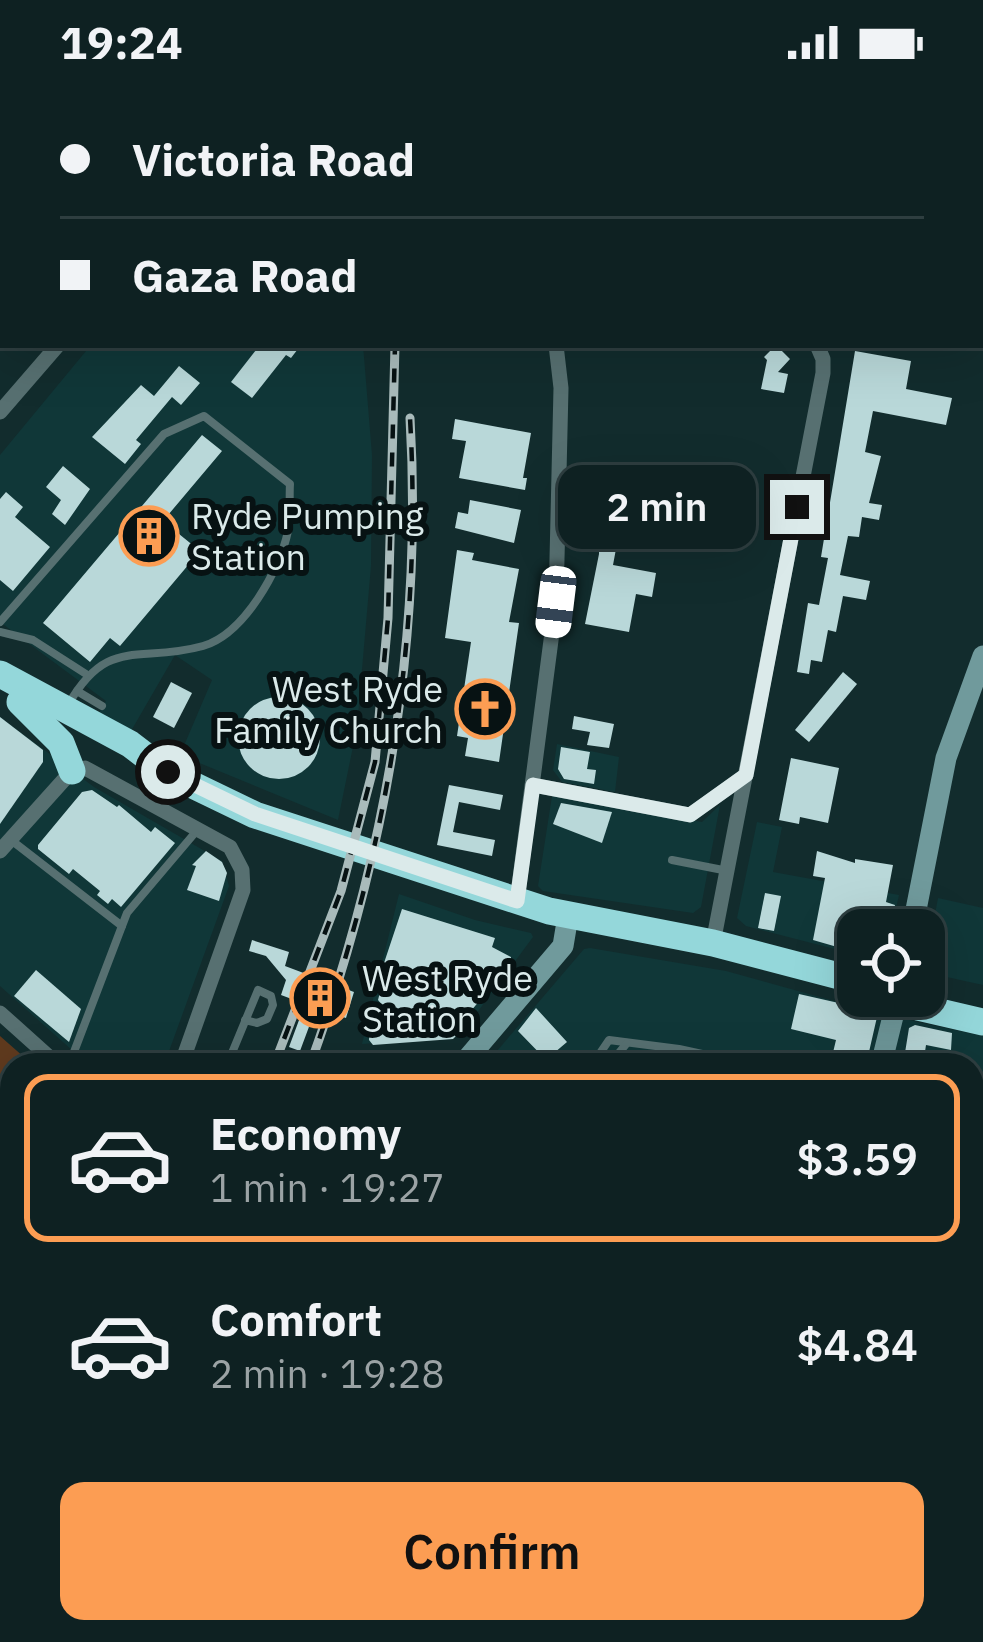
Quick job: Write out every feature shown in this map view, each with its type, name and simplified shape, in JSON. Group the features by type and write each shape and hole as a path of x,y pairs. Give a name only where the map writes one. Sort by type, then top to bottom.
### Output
{"highway":[{"path":"7,686 66,708 122,759 168,772 255,814 568,916 713,943 837,975"},
{"path":"7,686 61,743 72,771"},
{"path":"945,996 983,1006"},
{"path":"945,1013 983,1022"}],"street":[{"path":"0,412 55,348"},
{"path":"517,901 556,602 561,388 556,348"},
{"path":"713,943 823,373 818,348"},
{"path":"917,909 946,758 983,656"},
{"path":"6,845 72,771 97,771 230,847 239,861 243,890 185,1053"},
{"path":"533,785 690,815 746,775"},
{"path":"472,1053 562,946 568,916"},
{"path":"0,1013 45,1053"},
{"path":"885,1053 896,1017"}],"lane":[{"path":"1,618 164,434 204,416 290,484 288,530 278,561 250,607 225,635 207,645 111,658 86,674 66,708"},
{"path":"0,632 33,640 86,674"},
{"path":"66,708 102,706"},
{"path":"74,1053 127,913 200,828"},
{"path":"6,845 122,926"},
{"path":"672,860 728,871"},
{"path":"232,1053 245,1020 258,990 272,996 267,1019 245,1020"},
{"path":"600,1053 609,1040 687,1053"},
{"path":"618,1053 627,1042"}],"shaded area":[{"path":"89,348 363,348 372,455 371,566 357,727 338,820 180,755 212,680 175,655 131,731 99,713 106,701 0,622 0,455"},
{"path":"0,717 94,787 222,861 229,886 168,1053 75,1053 0,986"},
{"path":"557,744 619,757 615,792 562,782 553,770"},
{"path":"552,796 702,822 720,805 701,907 693,913 543,891 538,886"},
{"path":"757,822 782,827 773,872 899,895 896,909 837,909 837,950 746,926 737,918"},
{"path":"399,894 533,937 459,1037 362,1044"},
{"path":"938,898 983,908 983,985 945,977 945,909 936,909"},
{"path":"590,948 726,971 837,1002 837,1017 895,1017 983,1036 983,1053 495,1053 584,949"},
{"path":"0,1036 19,1053 0,1053"}],"building":[{"path":"258,348 299,348 291,358 286,355 252,398 231,382"},
{"path":"779,348 790,359 778,372 788,374 784,393 761,389 764,357"},
{"path":"855,351 911,361 906,389 952,398 946,425 873,411 865,452 881,456 869,503 882,505 879,520 862,517 859,537 848,536 840,575 870,581 866,600 843,596 836,632 828,630 822,662 811,660 809,674 797,672 808,603 819,605 828,558 821,557"},
{"path":"179,366 200,383 181,405 172,397 136,440 141,444 125,464 92,437 141,385 154,396"},
{"path":"455,419 531,433 525,490 459,478 466,441 452,439"},
{"name":"Ryde Pumping Station","path":"202,435 222,451 163,521 200,551 120,646 110,638 90,662 43,623"},
{"path":"63,466 90,489 65,525 52,514 61,500 46,487"},
{"path":"6,492 23,507 15,517 50,547 13,591 0,580 0,499"},
{"path":"470,500 521,510 514,543 455,528 458,512 468,514"},
{"path":"594,517 621,522 613,565 656,573 652,597 636,594 629,632 585,624 599,554"},
{"path":"457,550 474,553 472,560 519,569 509,622 519,623 499,762 465,756 468,738 457,736 471,642 445,638"},
{"path":"843,672 857,684 809,742 795,730"},
{"path":"171,682 192,693 174,728 153,717"},
{"path":"279,697 308,709 320,738 308,767 279,779 250,767 238,738 250,709"},
{"path":"574,716 614,724 609,748 587,745 590,732 572,729"},
{"path":"0,717 43,750 43,762 0,824"},
{"path":"561,747 590,752 587,769 596,770 594,784 564,779 558,769"},
{"path":"791,758 839,768 828,823 800,817 799,824 779,820"},
{"path":"449,785 503,795 500,810 459,802 453,832 495,840 492,856 437,845"},
{"path":"92,790 151,832 155,827 175,843 121,907 112,899 108,904 73,869 69,874 38,849 82,792"},
{"path":"561,803 612,812 602,843 553,824"},
{"path":"206,851 222,862 227,873 219,901 187,890 196,866 192,865"},
{"path":"817,851 855,863 855,859 893,865 886,902 894,909 837,909 837,947 813,940 825,878 813,876"},
{"path":"765,893 781,896 774,931 758,928"},
{"path":"402,909 495,938 492,947 511,957 453,1039 373,1045 369,1040 370,1021 383,1006 378,1000 383,966"},
{"name":"West Ryde Station","path":"252,940 289,952 285,966 354,992 346,1018 316,1008 300,1051 289,1047 305,1004 281,995 286,980 266,956 249,951"},
{"path":"36,970 81,1009 69,1042 14,996"},
{"path":"799,994 837,1003 837,1017 877,1017 869,1053 833,1053 836,1040 791,1029"},
{"path":"536,1008 567,1042 554,1053 539,1053 518,1031"},
{"path":"915,1025 952,1033 951,1050 926,1045 925,1053 905,1053 909,1028"}],"railway":[{"path":"279,1053 341,891 375,762 388,618 395,348"},
{"path":"314,1053 360,907 393,747 411,584 410,418"}],"place":[{"name":"Ryde Pumping Station","path":"149,536"},
{"name":"West Ryde Family Church","path":"485,709"},
{"name":"West Ryde Station","path":"320,998"}],"route":[{"path":"168,772 255,814 517,901 533,785 690,815 746,775 797,507"}]}
